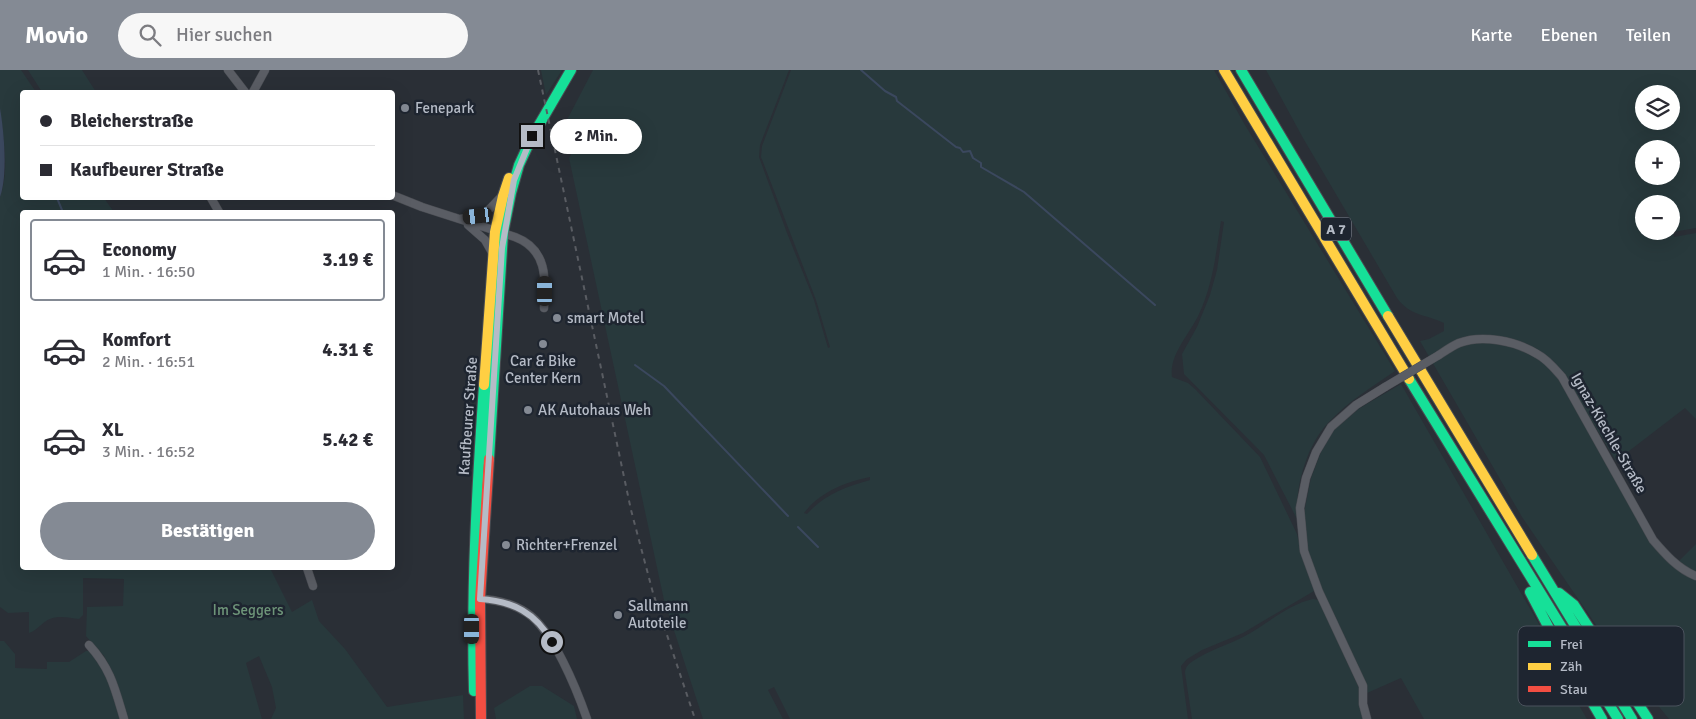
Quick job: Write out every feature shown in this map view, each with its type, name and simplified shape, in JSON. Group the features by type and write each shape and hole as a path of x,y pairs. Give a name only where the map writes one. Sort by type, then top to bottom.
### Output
{"main road":[{"name":"Kaufbeurer Straße","path":"481,719 476,599 499,232 503,195 523,144 571,70"},
{"name":"A 7","path":"1224,70 1560,626"},
{"name":"A 7","path":"1241,70 1575,626"},
{"name":"Kaufbeurer Straße","path":"475,719 476,599 493,255 514,180 537,125"},
{"path":"1504,535 1509,554 1548,626"},
{"name":"A 7","path":"1552,589 1574,605 1588,626"},
{"path":"1594,706 1602,719"},
{"name":"A 7","path":"1610,706 1618,719"},
{"name":"A 7","path":"1624,706 1632,719"},
{"name":"A 7","path":"1640,706 1648,719"},
{"name":"A 7","path":"1646,706 1660,719"}],"street":[{"path":"228,70 243,90"},
{"path":"254,90 265,70"},
{"path":"458,219 486,213 503,195"},
{"path":"395,196 529,244 540,258 545,280 544,308"},
{"path":"458,219 482,236 493,255"},
{"name":"Ignaz-Kiechle-Straße","path":"1367,719 1363,704 1363,686 1319,592 1304,551 1300,508 1306,478 1316,452 1331,427 1356,405 1457,344 1465,341 1496,340 1515,344 1537,354 1550,364 1562,377 1653,540 1675,563 1696,576"},
{"path":"308,570 313,586"},
{"path":"476,599 506,602 528,613 546,632 576,687 587,719"},
{"path":"89,645 108,669 124,719"}],"green space":[{"name":"Im Seggers","path":"0,70 21,70 35,90 20,90 20,200 105,200 113,210 20,210 20,570 271,570 292,612 312,600 319,621 345,649 387,707 463,695 464,719 271,719 276,708 272,687 259,656 246,663 262,719 126,719 111,669 104,656 86,636 87,607 123,606 124,579 83,578 83,615 79,619 57,617 47,620 29,633 29,612 8,613 0,607 0,197 5,176 5,165 0,109"},
{"path":"28,70 82,70 95,90 41,90"},
{"path":"541,70 562,70 546,95"},
{"path":"593,70 789,70 760,145 759,157 814,300 828,348 830,347 816,300 761,157 762,146 791,70 1214,70 1245,125 1395,371 1343,408 1320,432 1308,455 1300,481 1297,519 1264,455 1184,374 1182,354 1197,327 1210,295 1217,270 1224,222 1221,221 1208,291 1195,322 1177,352 1172,369 1172,377 1188,383 1195,389 1260,457 1297,534 1314,591 1243,633 1202,650 1187,659 1181,666 1188,719 790,719 774,687 768,690 783,719 703,719 664,600 569,158 571,155 567,138 568,118","holes":["870,477 870,480 836,492 821,501 807,514 804,513 818,499 834,489 861,479"]},
{"path":"1266,70 1696,70 1696,228 1680,231 1680,195 1635,195 1635,240 1680,240 1680,236 1696,233 1696,419 1685,408 1616,461 1564,375 1557,368 1551,371 1559,379 1650,540 1679,570 1696,580 1696,719 1669,719 1658,706 1684,706 1684,626 1597,626 1522,517 1420,341 1429,339 1444,331 1444,323 1413,311 1402,304 1303,138"},
{"path":"1401,384 1540,626 1518,626 1518,706 1579,706 1587,719 1424,719 1401,678 1367,693 1366,685 1322,591 1308,551 1304,529 1305,508 1311,478 1321,452 1334,430 1360,408"},
{"path":"1696,544 1696,573 1678,562"},
{"path":"1313,599 1318,600 1321,604 1359,688 1364,719 1192,719 1185,673 1190,663 1245,636 1295,605"},
{"path":"0,641 4,641 15,654 15,668 47,669 47,662 69,662 86,651 90,651 106,671 121,719 0,719"},
{"path":"530,686 542,686 574,706 577,719 496,719 494,708"}],"water":[{"path":"0,108 5,166 0,197"}],"waterway":[{"path":"861,70 956,147 960,148 963,152 970,151 973,158 981,163 981,167 1024,192 1155,305"},
{"path":"58,200 62,210"},
{"path":"635,365 664,386 788,516"},
{"path":"798,527 818,547"}],"railway":[{"path":"538,70 631,510 653,593 695,719"}],"traffic: fast":[{"path":"489,459 503,233 511,193 519,165 532,137 571,70"},
{"path":"1241,70 1388,316"},
{"path":"1409,379 1561,626"},
{"path":"474,691 474,576 484,385"},
{"path":"1532,555 1575,626"},
{"path":"1530,592 1548,626"},
{"path":"1559,593 1574,605 1588,626"},
{"path":"1594,706 1602,719"},
{"path":"1610,706 1618,719"},
{"path":"1624,706 1632,719"},
{"path":"1640,706 1648,719"}],"traffic: slow":[{"path":"1224,70 1409,379"},
{"path":"484,385 495,232 509,178"},
{"path":"1388,316 1532,555"}],"traffic: jam":[{"path":"481,719 480,599 489,459"}],"place":[{"name":"Fenepark","path":"405,108"},
{"name":"smart Motel","path":"557,318"},
{"name":"Car & Bike Center Kern","path":"543,344"},
{"name":"AK Autohaus Weh","path":"528,410"},
{"name":"Richter+Frenzel","path":"506,545"},
{"name":"Sallmann Autoteile","path":"618,615"}],"route":[{"path":"532,136 514,180 503,233 480,599 506,602 528,613 546,632 552,642"}]}
